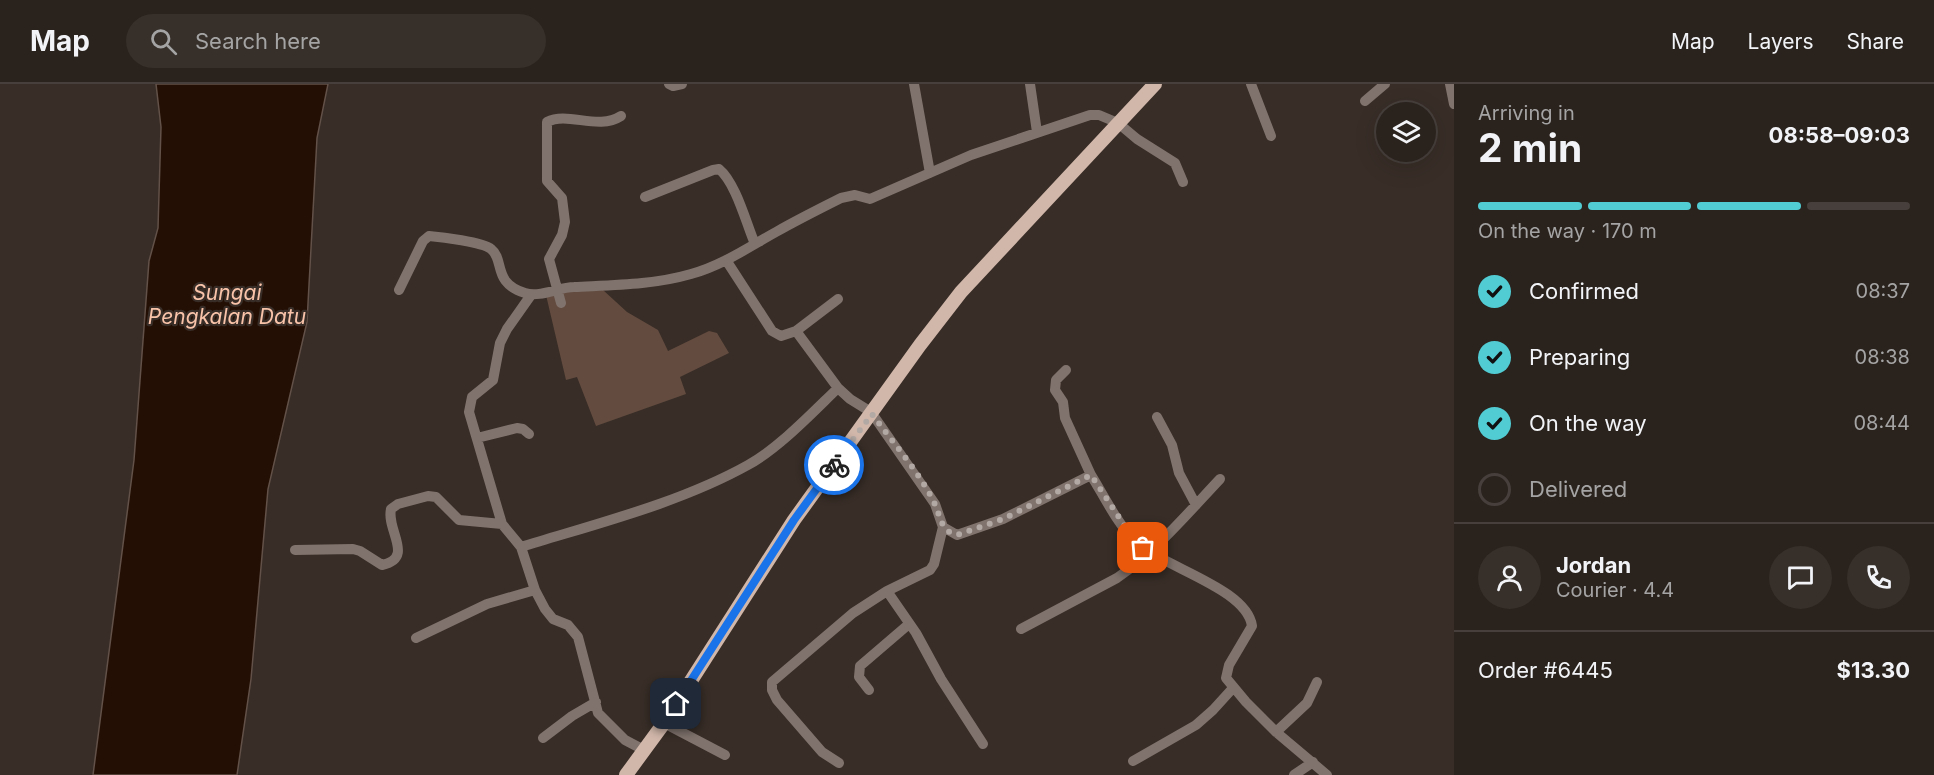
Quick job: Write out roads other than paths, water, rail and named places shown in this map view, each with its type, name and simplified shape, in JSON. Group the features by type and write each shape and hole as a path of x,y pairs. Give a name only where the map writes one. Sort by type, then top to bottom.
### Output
{"main road":[{"path":"626,775 664,723 794,520 920,345 961,292 1155,84"}],"street":[{"path":"669,84 673,86 682,84"},
{"path":"914,84 930,173"},
{"path":"1030,84 1037,132"},
{"path":"1251,84 1271,136"},
{"path":"1365,101 1384,84"},
{"path":"1450,84 1454,104"},
{"path":"399,290 425,239 432,236 490,248 495,253 501,273 508,284 531,295 556,289 662,281 693,274 726,260 841,198 855,195 870,199 971,155 1089,115 1099,115 1118,123 1137,139 1175,163 1183,182"},
{"path":"561,303 549,259 562,235 565,222 562,198 547,181 547,122 557,118 595,122 621,116"},
{"path":"645,197 719,169 725,174 732,188 755,244"},
{"path":"726,260 772,331 781,336 796,331 838,299"},
{"path":"531,295 500,343 493,380 475,393 469,401 469,412 502,524 521,547 535,590 548,615 568,625 578,637 598,713 625,740 644,750"},
{"path":"796,331 838,388 872,414 935,504 943,527 934,564 930,570 887,591 853,613 775,679 771,686 777,700 822,752 839,763"},
{"path":"1066,370 1056,380 1055,390 1064,402 1065,418 1091,475 1134,540 1150,553 1218,587 1250,615 1252,626 1227,670 1226,678 1276,732 1327,775"},
{"path":"521,547 694,491 750,465 793,431 838,388"},
{"path":"1157,417 1172,445 1179,473 1196,506"},
{"path":"477,438 518,428 529,434"},
{"path":"943,527 957,535 1003,519 1091,475"},
{"path":"1021,628 1117,578 1150,553 1220,479"},
{"path":"295,550 353,549 382,565 390,563 397,558 399,553 389,516 391,509 398,504 428,496 436,497 459,520 502,524"},
{"path":"416,638 487,604 535,590"},
{"path":"887,591 983,744"},
{"path":"868,690 859,677 860,666 909,624"},
{"path":"1276,732 1307,703 1317,682"},
{"path":"1133,761 1196,724 1213,710 1233,688"},
{"path":"543,738 572,716 596,702"},
{"path":"664,723 725,755"},
{"path":"1294,775 1313,762"}],"water":[{"name":"Sungai Pengkalan Datu","path":"156,84 328,84 317,138 307,322 268,489 251,679 237,775 93,775 134,460 149,261 158,228 161,127"}]}
